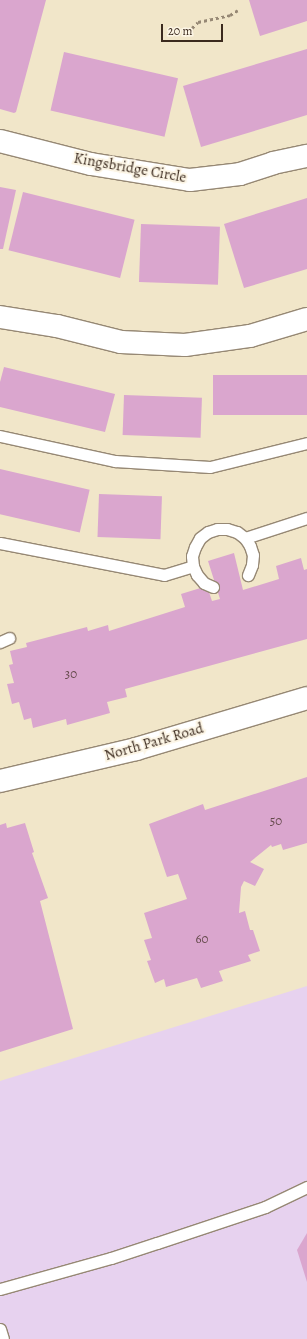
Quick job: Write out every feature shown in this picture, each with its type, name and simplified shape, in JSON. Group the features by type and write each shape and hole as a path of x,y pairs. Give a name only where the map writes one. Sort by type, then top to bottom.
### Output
{"street":[{"name":"Kingsbridge Circle","path":"0,141 91,164 190,180 240,174 273,163 307,156"},
{"path":"0,303 58,326"},
{"path":"0,317 58,326 121,342 185,345 250,336 307,319"},
{"name":"North Park Road","path":"0,781 136,749 307,698"}],"lane":[{"path":"0,436 115,461 210,467 307,443"},
{"path":"245,538 307,518"},
{"path":"213,587 204,583 197,575 193,566 192,556 200,538 208,532 217,529 227,529 237,532 245,538 250,546 253,556 252,565 248,575"},
{"path":"0,543 164,575 193,566"},
{"path":"0,1289 150,1245 265,1207 307,1187"},
{"path":"0,1330 3,1339"}],"path":[{"path":"192,28 198,22 230,15 238,10"}],"shaded area":[{"path":"307,986 307,1339 0,1339 0,1081"}],"building":[{"path":"0,0 46,0 16,112 14,113 0,109"},
{"path":"249,0 307,0 307,21 260,36"},
{"path":"307,49 307,115 201,147 183,86"},
{"path":"64,52 178,78 165,137 51,110"},
{"path":"0,187 16,190 3,249 0,249"},
{"path":"23,192 135,220 120,278 8,250"},
{"path":"307,198 307,269 244,288 224,224"},
{"path":"141,224 220,227 218,285 139,282"},
{"path":"4,367 115,394 105,432 0,407 0,382"},
{"path":"213,375 307,375 307,415 213,415"},
{"path":"124,395 202,398 201,438 123,435"},
{"path":"0,469 90,490 80,533 0,514"},
{"path":"99,494 162,496 160,539 97,537"},
{"path":"234,553 243,590 279,579 276,566 301,558 304,570 307,569 307,639 125,689 127,697 107,702 110,713 67,725 66,719 33,728 31,718 24,720 19,702 12,704 7,684 14,683 9,665 13,664 10,651 27,647 26,643 87,627 88,631 108,625 109,631 185,607 181,594 207,586 212,601 220,599 208,561"},
{"path":"307,777 307,843 283,850 281,844 272,847 271,845 250,862 264,869 255,886 244,881 241,887 239,913 245,911 250,930 253,930 260,951 248,955 251,961 219,971 223,981 201,988 197,978 166,987 164,979 155,983 147,961 151,960 144,940 152,938 144,913 187,899 178,874 167,877 149,824 203,804 205,810"},
{"path":"6,823 7,828 25,823 34,852 32,853 48,898 40,901 73,1029 0,1052 0,825"},
{"path":"307,1233 307,1282 297,1250"}]}
